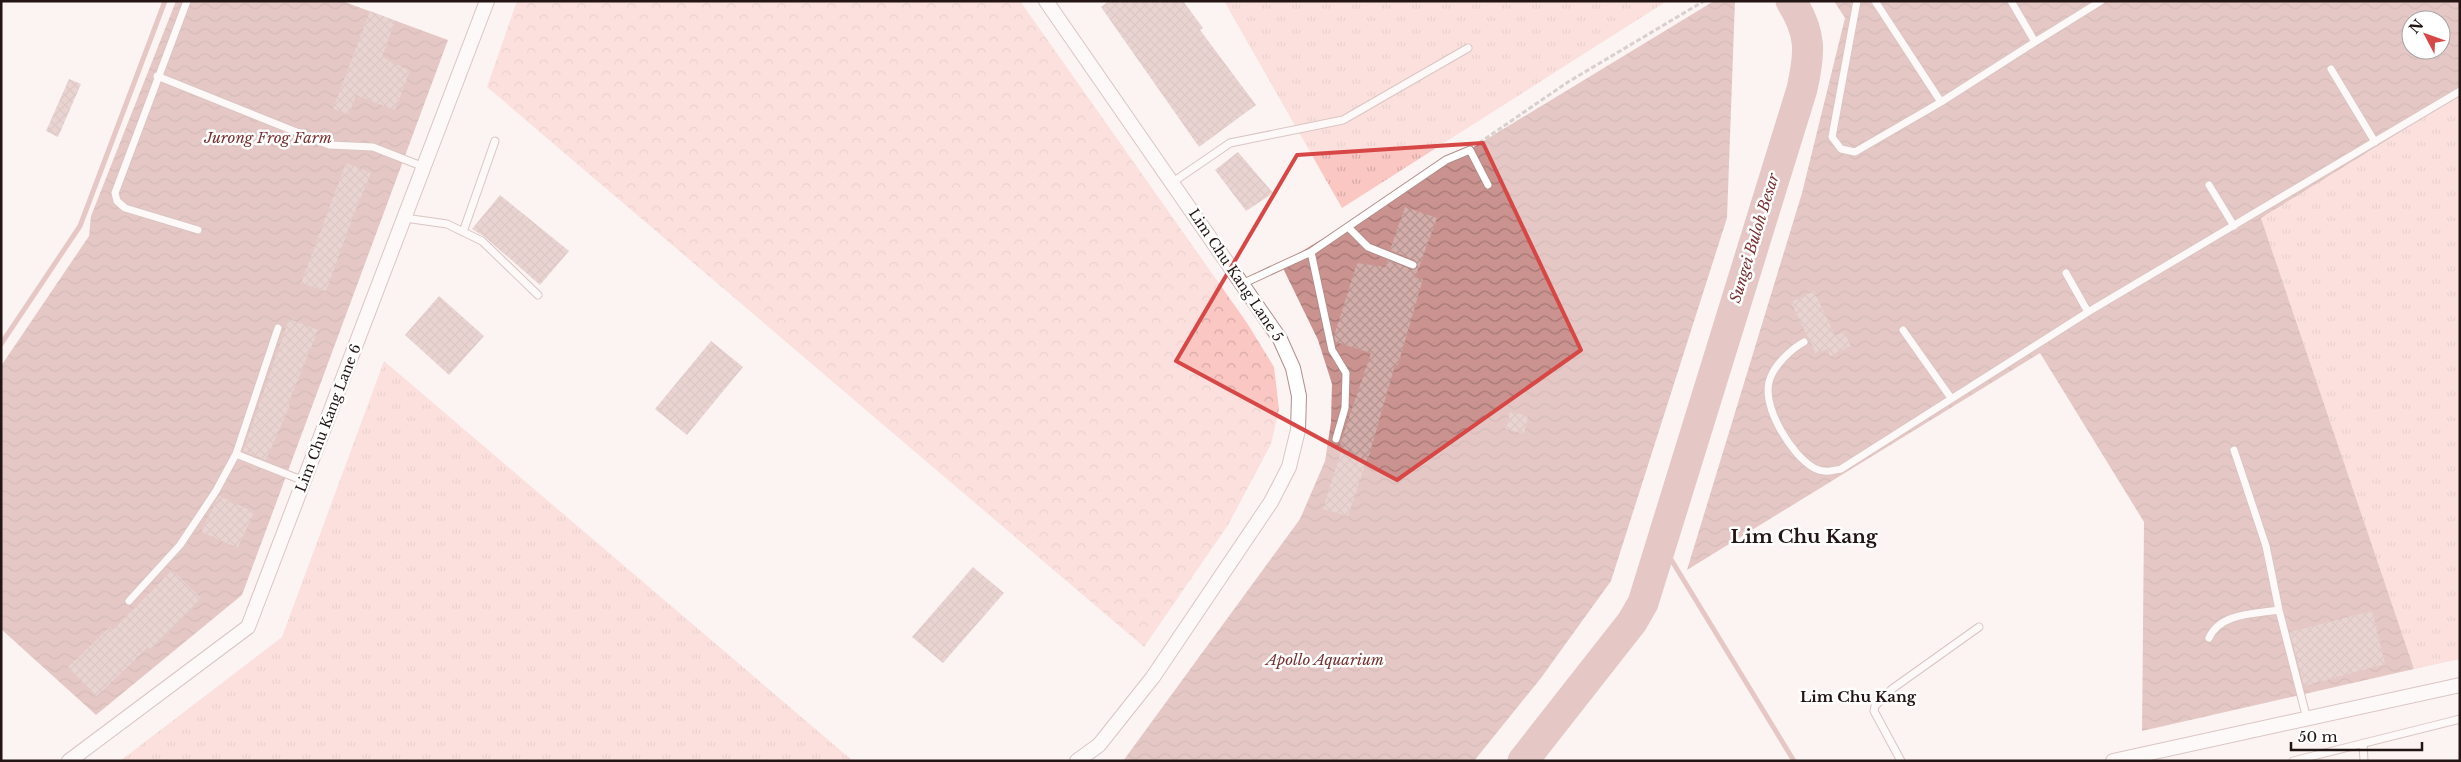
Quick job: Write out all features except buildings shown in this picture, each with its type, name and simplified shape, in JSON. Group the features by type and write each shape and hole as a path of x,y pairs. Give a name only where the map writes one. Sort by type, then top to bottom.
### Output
{"street":[{"name":"Lim Chu Kang Lane 5","path":"1046,1 1244,283 1280,339 1293,368 1299,396 1298,430 1289,467 1271,502 1153,677 1099,745 1077,761"},
{"name":"Lim Chu Kang Lane 6","path":"69,761 248,627 486,2"},
{"path":"2113,761 2460,685"}],"lane":[{"path":"187,1 157,76 115,193 118,201 125,208 198,230"},
{"path":"1857,1 1832,137 1841,149 1855,152 1941,102 2100,1"},
{"path":"1875,1 1941,102"},
{"path":"2011,1 2035,42"},
{"path":"1173,182 1230,144 1343,120 1468,48"},
{"path":"2331,68 2375,142"},
{"path":"157,76 329,145 373,147 424,167"},
{"path":"1804,342 1796,347 1774,372 1769,381 1768,393 1772,410 1791,446 1814,468 1826,472 1840,468 2088,312 2460,91"},
{"path":"463,232 495,141"},
{"path":"1244,283 1312,252 1446,160 1470,150 1488,186"},
{"path":"2209,185 2234,226"},
{"path":"405,218 447,224 482,241 538,295"},
{"path":"1348,227 1368,247 1413,265"},
{"path":"1312,252 1332,350 1346,373 1345,408 1336,440"},
{"path":"2066,273 2088,312"},
{"path":"129,600 180,545 216,492 236,454 278,328"},
{"path":"1903,330 1951,398"},
{"path":"2234,450 2266,546 2279,610 2307,718"},
{"path":"236,454 304,481"},
{"path":"2209,638 2213,630 2225,620 2279,610"},
{"path":"1902,761 1874,711 1875,706 1892,689 1979,627"},
{"path":"2293,761 2460,719"},
{"path":"2363,743 2364,761"},
{"path":"2312,761 2318,754"}],"path":[{"path":"1470,150 1568,82 1704,1"}],"highlighted area":[{"path":"1483,143 1581,350 1397,480 1176,361 1297,155"}],"green space":[{"path":"517,1 1020,1 1247,323 1274,367 1279,409 1271,444 1228,525 1144,647 487,87"},
{"path":"1224,1 1667,1 1342,208"},
{"path":"2460,95 2460,659 2414,669 2261,218"},
{"path":"384,361 853,761 120,761 282,637"}],"water":[{"name":"Jurong Frog Farm","path":"176,1 342,1 448,40 242,595 96,715 1,629 1,366 89,236 91,216"},
{"name":"Apollo Aquarium","path":"1714,1 1735,1 1727,218 1611,581 1541,678 1474,761 1123,761 1300,519 1325,461 1331,422 1332,384 1318,340 1281,264"},
{"path":"1834,1 2460,1 2460,95 2261,218 2414,669 2142,731 2144,522 2040,353 1687,570 1802,193 1845,18"}],"waterway":[{"path":"1,344 80,226 165,1"},
{"name":"Sungei Buloh Besar","path":"1523,761 1632,622 1643,603 1802,89 1808,54 1806,34 1791,1"},
{"path":"1661,543 1794,761"}],"district":[{"name":"Lim Chu Kang","path":"1804,536"},
{"name":"Lim Chu Kang","path":"1858,696"}]}
